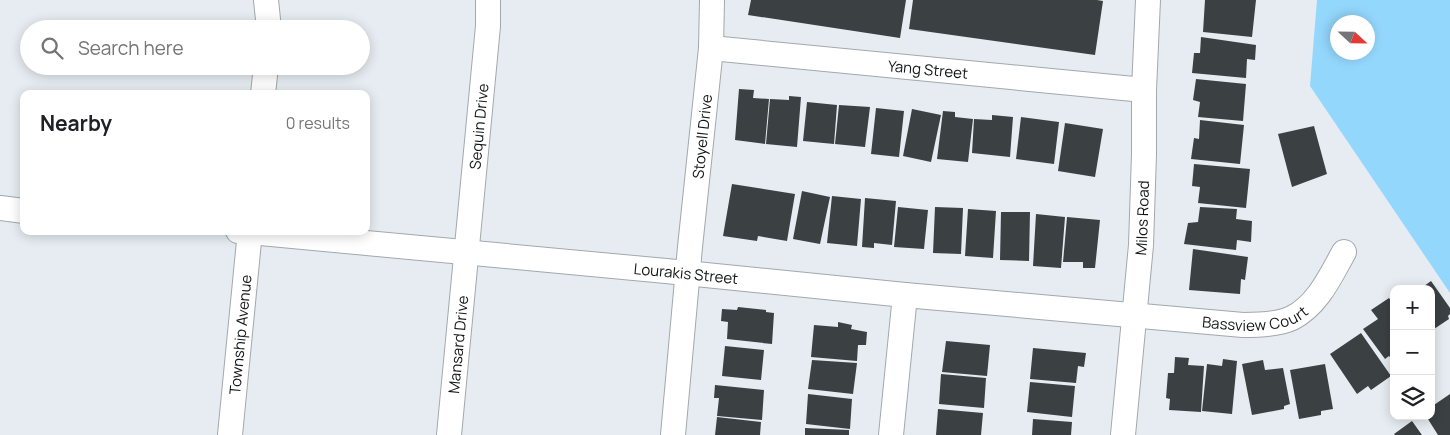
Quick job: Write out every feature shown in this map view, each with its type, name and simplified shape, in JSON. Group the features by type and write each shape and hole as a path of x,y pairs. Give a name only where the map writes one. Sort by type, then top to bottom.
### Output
{"street":[{"name":"Sequin Drive","path":"466,253 488,26 488,0"},
{"name":"Stoyell Drive","path":"673,435 711,48 712,0"},
{"name":"Milos Road","path":"1123,435 1141,236 1148,0"},
{"path":"260,1 266,20"},
{"name":"Yang Street","path":"711,48 1144,90"},
{"path":"264,90 265,75"},
{"path":"0,208 20,210"},
{"name":"Township Avenue","path":"230,435 246,235"},
{"name":"Lourakis Street","path":"277,235 1135,316"},
{"name":"Bassview Court","path":"1135,316 1243,325 1259,325 1292,319 1323,290 1344,252"},
{"name":"Mansard Drive","path":"449,435 466,253"},
{"path":"891,435 905,295"}],"shaded area":[{"path":"1317,0 1450,0 1450,293 1310,86"}],"building":[{"path":"751,0 906,0 900,38 748,15"},
{"path":"913,0 1103,1 1095,55 909,29"},
{"path":"1205,0 1256,0 1252,37 1203,32"},
{"path":"1201,37 1256,45 1255,60 1247,59 1246,78 1192,73 1194,53 1200,53"},
{"path":"1196,79 1246,84 1243,121 1198,117 1200,102 1193,100"},
{"path":"739,89 754,90 753,98 769,99 765,144 735,140"},
{"path":"789,96 801,97 797,147 766,144 770,99 789,100"},
{"path":"807,102 837,105 834,144 803,141"},
{"path":"839,105 870,107 865,147 835,144"},
{"path":"876,108 904,111 899,157 871,154"},
{"path":"912,109 941,115 931,162 903,156"},
{"path":"943,111 955,112 955,117 973,119 968,162 937,159"},
{"path":"992,115 1013,117 1010,157 972,153 974,119 992,120"},
{"path":"1021,117 1059,122 1054,164 1016,159"},
{"path":"1200,120 1244,125 1240,164 1191,159 1194,138 1199,139"},
{"path":"1065,123 1103,129 1095,177 1058,171"},
{"path":"1314,126 1327,174 1292,187 1278,134"},
{"path":"1194,164 1250,169 1246,208 1198,203 1200,187 1192,186"},
{"path":"732,184 795,194 787,241 758,236 757,241 723,236"},
{"path":"802,191 830,197 820,244 793,239"},
{"path":"832,196 861,199 857,246 827,243"},
{"path":"865,198 896,201 892,245 874,243 874,248 862,247"},
{"path":"898,207 928,210 924,249 894,247"},
{"path":"935,207 963,208 961,254 933,253"},
{"path":"1200,207 1237,209 1236,219 1252,221 1251,242 1237,240 1236,250 1184,244 1188,223 1198,222"},
{"path":"968,209 996,211 993,258 965,256"},
{"path":"1001,212 1030,212 1029,261 1000,260"},
{"path":"1036,214 1065,217 1061,268 1033,266"},
{"path":"1067,217 1100,220 1095,268 1083,268 1083,262 1063,262"},
{"path":"1193,249 1248,257 1245,280 1241,279 1240,294 1189,290"},
{"path":"1431,281 1434,285 1426,285"},
{"path":"1435,287 1450,308 1449,319 1435,328"},
{"path":"1389,298 1390,299 1390,357 1385,359 1363,329 1378,319 1371,310"},
{"path":"738,307 766,310 766,312 774,313 772,344 727,339 728,322 721,321 722,309 737,310"},
{"path":"838,322 852,325 851,329 867,332 866,345 858,345 857,361 811,357 814,325 838,327"},
{"path":"1361,333 1390,377 1371,390 1368,386 1357,394 1330,354"},
{"path":"946,341 990,345 987,376 942,372"},
{"path":"725,346 764,350 761,380 722,376"},
{"path":"1033,348 1086,353 1084,367 1078,366 1076,383 1030,379"},
{"path":"1175,357 1189,358 1188,365 1204,366 1201,412 1169,410 1170,399 1166,398 1168,373 1174,373"},
{"path":"1223,359 1237,361 1232,414 1202,411 1207,364 1222,366"},
{"path":"812,360 857,363 853,394 808,389"},
{"path":"1263,360 1265,370 1283,368 1290,404 1284,406 1284,409 1252,415 1242,364"},
{"path":"1325,364 1333,409 1321,411 1321,415 1299,419 1290,370"},
{"path":"941,374 986,378 984,408 939,404"},
{"path":"1030,382 1075,386 1072,417 1027,412"},
{"path":"715,385 764,390 762,420 717,416 719,398 714,398"},
{"path":"808,394 852,399 850,429 806,424"},
{"path":"1450,394 1450,435 1438,435 1429,420 1435,420 1435,404"},
{"path":"938,409 983,413 981,435 936,435"},
{"path":"717,417 761,422 760,435 715,435"},
{"path":"1033,419 1072,422 1071,435 1032,435"},
{"path":"1412,421 1422,435 1394,434"},
{"path":"805,428 849,430 849,435 805,435"}]}
